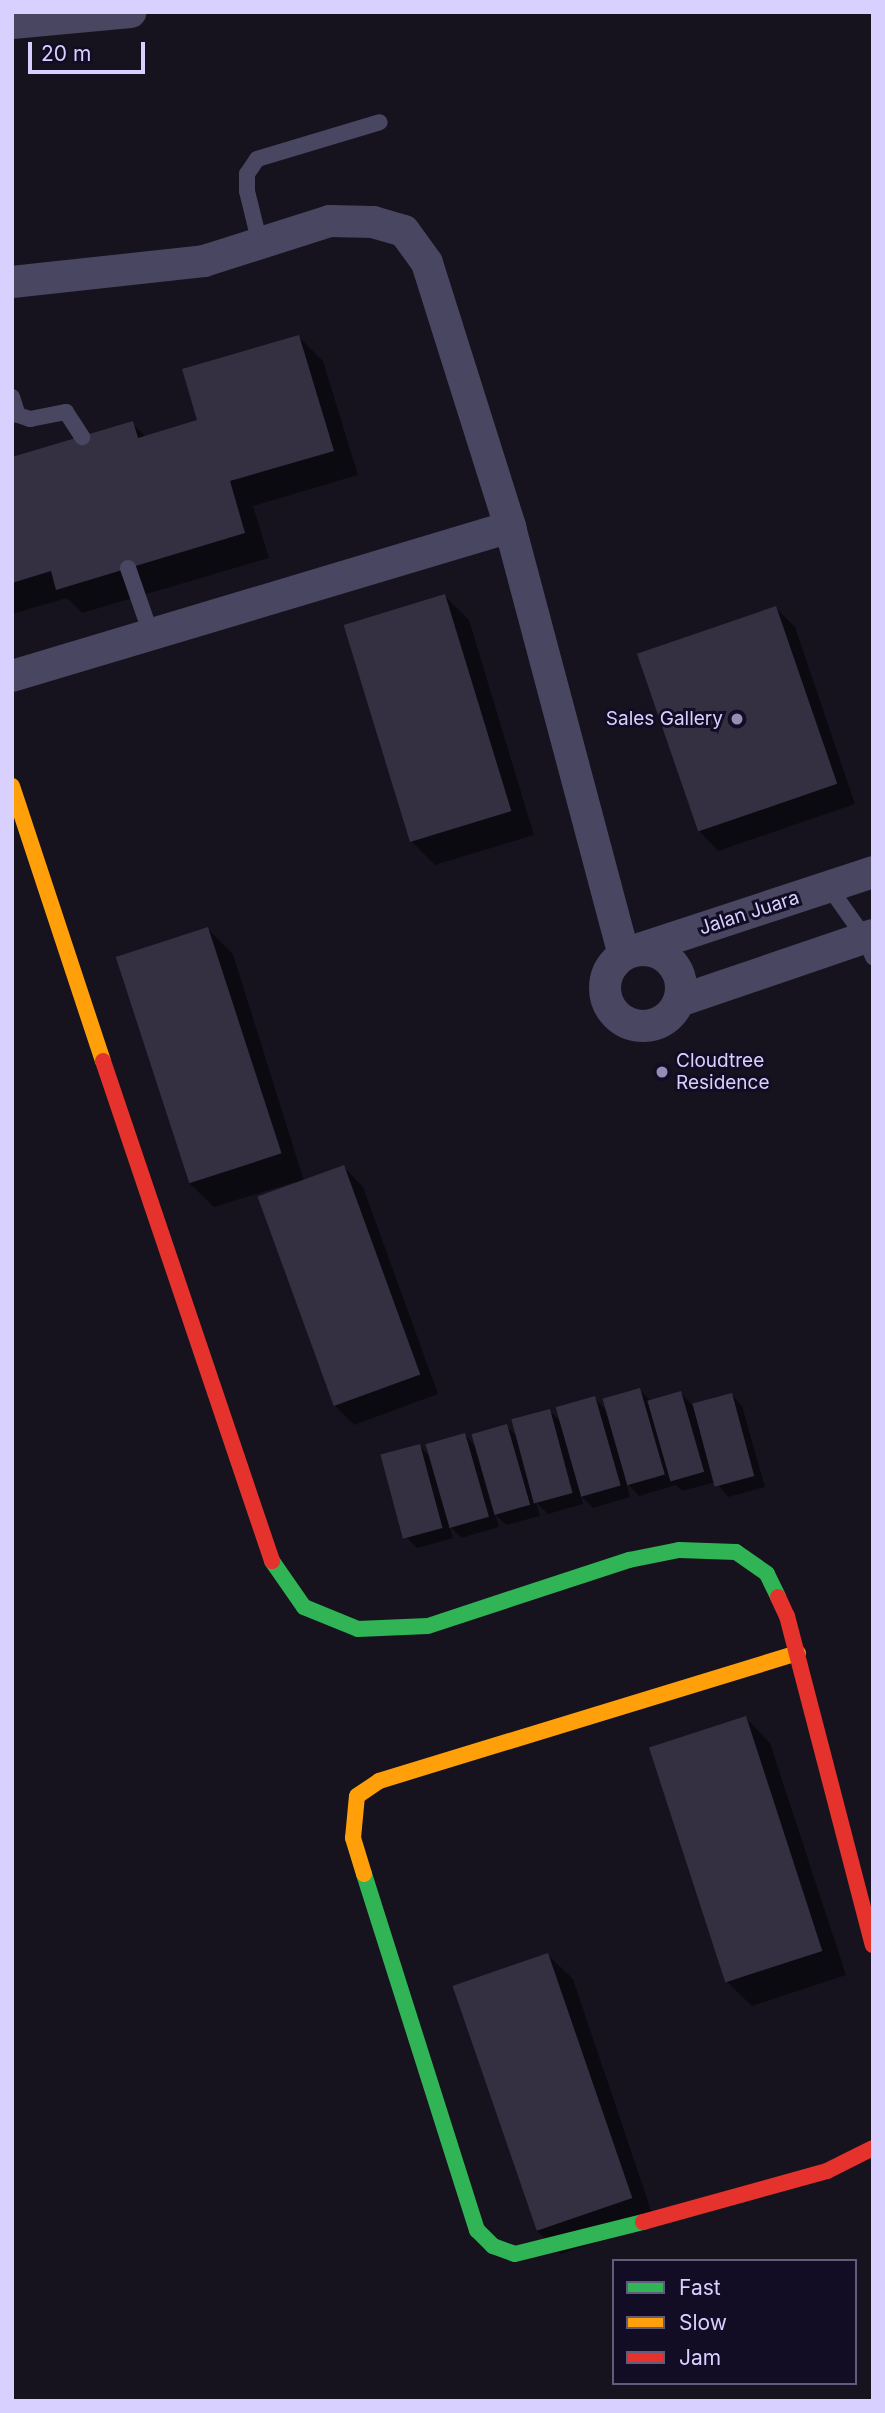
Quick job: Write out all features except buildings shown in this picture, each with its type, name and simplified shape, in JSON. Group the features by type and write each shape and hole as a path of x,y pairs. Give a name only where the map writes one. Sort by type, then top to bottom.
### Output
{"street":[{"path":"12,23 130,12"},
{"path":"12,282 204,261 330,221 373,222 404,231 427,262 510,527 624,954"},
{"path":"12,676 510,527"},
{"path":"12,786 265,1551 304,1606 358,1629 428,1626 629,1560 679,1550 736,1552 767,1574 798,1653 873,1945"},
{"name":"Jalan Juara","path":"624,954 873,872"},
{"path":"680,1001 870,943"},
{"path":"642,949 661,954 675,965 682,983 680,1001 667,1018 648,1027 627,1023 611,1009 604,989 609,969 624,954 642,949"},
{"path":"798,1653 379,1781 357,1796 353,1838 477,2230 493,2246 515,2254 540,2251 827,2171 873,2148"}],"lane":[{"path":"260,244 247,191 247,174 257,159 380,121"},
{"path":"12,397 18,415 30,419 66,412 82,437"},
{"path":"128,568 151,635"},
{"path":"829,887 870,943"}],"traffic: fast":[{"path":"272,1561 304,1607 358,1629 428,1626 629,1560 679,1550 736,1552 767,1574 778,1597"},
{"path":"364,1874 477,2230 493,2246 515,2254 643,2222"}],"traffic: slow":[{"path":"12,786 103,1061"},
{"path":"364,1874 353,1838 357,1796 379,1781 798,1653"}],"traffic: jam":[{"path":"103,1061 272,1561"},
{"path":"778,1597 787,1616 873,1945"},
{"path":"643,2222 827,2171 873,2148"}],"place":[{"name":"Sales Gallery","path":"737,719"},
{"name":"Cloudtree Residence","path":"662,1072"}]}
